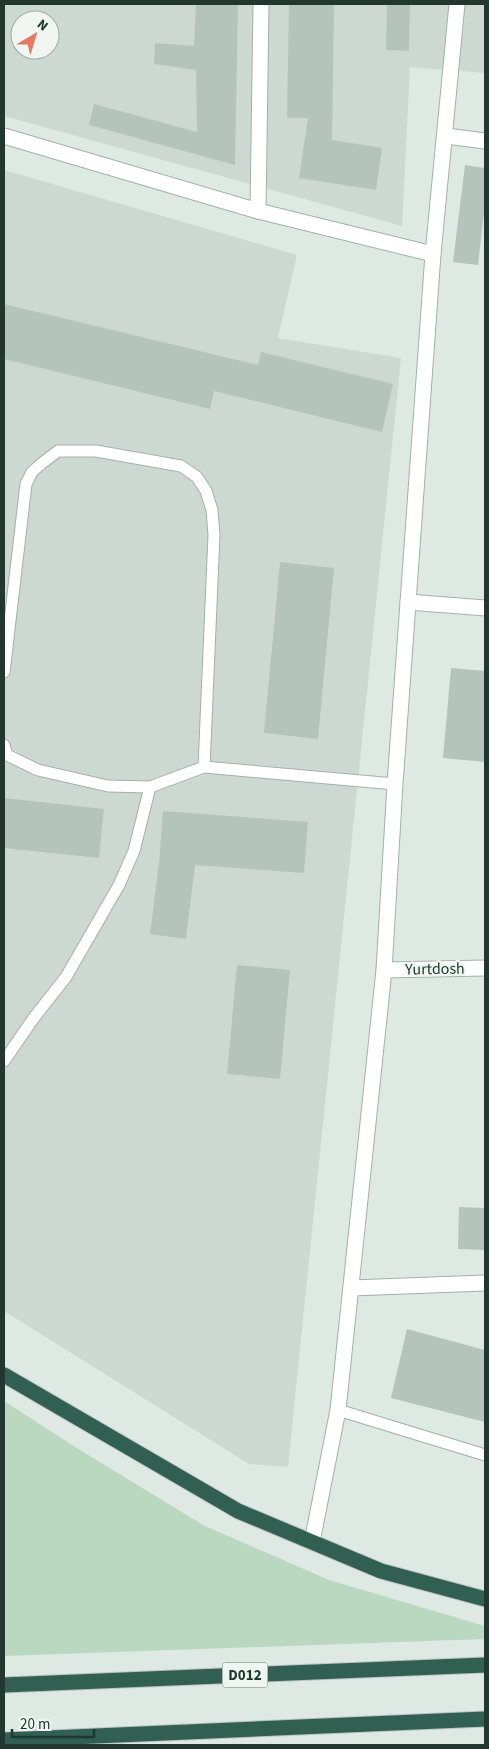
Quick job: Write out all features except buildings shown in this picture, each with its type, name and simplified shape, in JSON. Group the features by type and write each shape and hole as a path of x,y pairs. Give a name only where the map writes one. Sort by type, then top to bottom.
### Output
{"highway":[{"path":"4,1375 238,1511 381,1571 485,1599"},
{"name":"D012","path":"4,1685 485,1665"},
{"path":"4,1740 485,1719"}],"street":[{"path":"258,211 261,4"},
{"path":"312,1542 338,1410 384,970 395,784 433,254 446,136 457,4"},
{"path":"4,136 258,211 433,254"},
{"path":"446,136 485,141"},
{"path":"408,602 485,608"},
{"name":"Yurtdosh","path":"384,970 485,968"},
{"path":"351,1288 485,1283"}],"lane":[{"path":"4,672 26,484 32,472 58,452 96,451 181,466 197,477 206,491 212,510 213,527 204,767"},
{"path":"4,745 7,754 38,770 108,786 150,787 204,767 395,784"},
{"path":"4,1061 33,1019 66,977 119,885 134,851 150,787"},
{"path":"338,1410 485,1455"}],"shaded area":[{"path":"4,4 485,4 485,73 410,67 402,226 4,116"},
{"path":"4,170 297,255 278,338 401,358 288,1467 249,1464 4,1311"}],"green space":[{"path":"4,1401 203,1525 329,1580 485,1626 485,1639 4,1656"}]}
